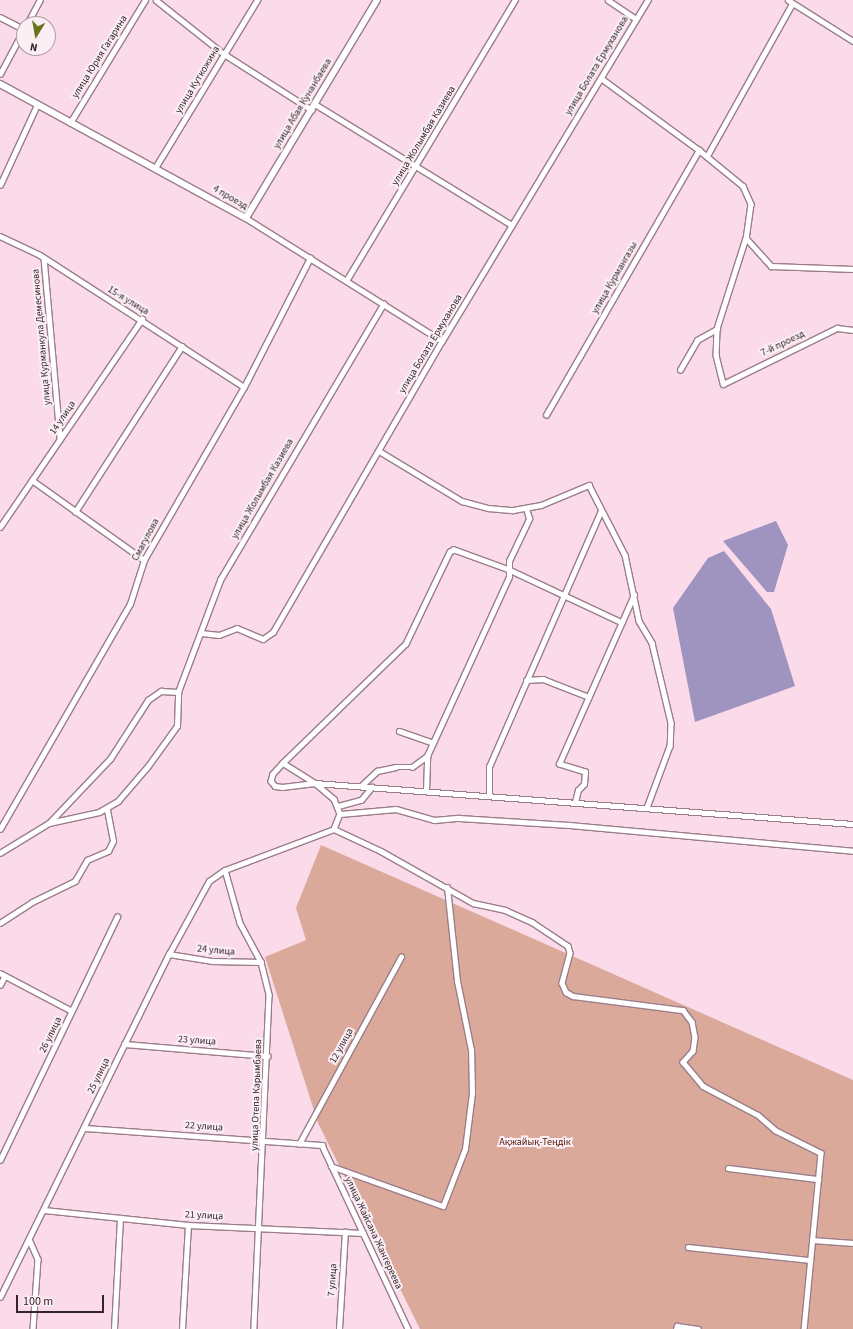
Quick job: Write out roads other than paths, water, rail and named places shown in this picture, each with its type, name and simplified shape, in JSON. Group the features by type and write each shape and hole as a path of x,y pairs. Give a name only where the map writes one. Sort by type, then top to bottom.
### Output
{"street":[{"path":"31,16 40,0"},
{"name":"улица Юрия Гагарина","path":"70,122 145,0"},
{"path":"156,0 224,54 416,166 512,225"},
{"name":"улица Куткожина","path":"155,168 257,0"},
{"name":"улица Абая Кунанбаева","path":"246,218 377,0"},
{"name":"улица Жолымбая Казиева","path":"346,281 515,0"},
{"path":"608,0 636,19"},
{"name":"улица Болата Ермуханова","path":"201,633 219,635 237,628 262,639 273,632 442,341 648,0"},
{"path":"788,0 792,4 853,41"},
{"path":"707,156 792,4"},
{"path":"0,17 16,25"},
{"path":"0,74 16,44"},
{"path":"601,78 707,156 743,186 751,204 746,238 716,328 697,340 680,370"},
{"name":"4 проезд","path":"0,86 70,122 246,218 442,341"},
{"path":"0,185 37,105"},
{"name":"улица Курмангазы","path":"546,415 699,150"},
{"name":"15-я улица","path":"0,236 44,258 142,319 244,387"},
{"path":"746,238 771,266 853,269"},
{"name":"улица Курманкула Демесинова","path":"44,258 60,439"},
{"name":"Смагулова","path":"0,829 130,604 144,560 244,387 310,258"},
{"name":"улица Жолымбая Казиева","path":"49,823 107,809 118,801 148,766 177,726 178,692 220,580 383,304"},
{"name":"14 улица","path":"0,527 142,319"},
{"name":"7-й проезд","path":"716,328 716,355 723,384 837,328 853,330"},
{"path":"75,512 182,346"},
{"path":"379,450 462,501 488,508 513,510 541,505 589,485 600,511 625,555 639,621 652,643 670,723 670,746 647,808"},
{"path":"32,480 144,560"},
{"path":"426,791 427,756 508,577 509,561 529,519 526,508"},
{"path":"490,796 489,766 600,511"},
{"path":"622,623 509,570 460,551 450,552 406,644 283,762 273,774 271,781 275,786 315,783 361,786 853,824"},
{"path":"575,802 578,790 584,784 585,772 559,764 634,596"},
{"path":"526,680 543,679 588,698"},
{"name":"улица Жолымбая Казиева","path":"0,853 49,823 110,759 148,700 161,691 178,692"},
{"path":"399,731 433,742"},
{"path":"361,786 377,771 396,767 412,767 427,756"},
{"path":"283,762 315,783 338,806 340,814 334,829 382,851 473,903 505,910 532,922 568,946 570,953 562,983 566,992 573,996 683,1010 692,1022 695,1037 693,1051 683,1062 703,1086 758,1114 775,1130 821,1153 804,1329"},
{"path":"338,806 361,800 372,787"},
{"path":"0,923 32,902 76,881 87,860 108,851 113,841 107,809"},
{"path":"340,814 396,809 434,820 459,818 569,824 853,851"},
{"name":"25 улица","path":"0,1297 44,1210 124,1044 209,881 225,870 334,829"},
{"name":"улица Отепа Карымбаева","path":"225,870 240,923 261,962 269,995 268,1056 254,1329"},
{"path":"331,1166 443,1206 465,1149 472,1093 471,1050 456,981 447,888"},
{"name":"26 улица","path":"0,1160 117,918"},
{"name":"24 улица","path":"170,954 212,961 261,962"},
{"name":"12 улица","path":"299,1144 401,957"},
{"path":"0,973 4,977 72,1011"},
{"path":"0,985 4,977"},
{"name":"23 улица","path":"124,1044 268,1056"},
{"name":"22 улица","path":"84,1128 264,1140 322,1146"},
{"name":"улица Жайсана Жангереева","path":"322,1146 408,1329"},
{"path":"728,1168 818,1179"},
{"name":"21 улица","path":"44,1210 188,1225 363,1233"},
{"path":"114,1329 120,1218"},
{"path":"182,1329 188,1225"},
{"name":"7 улица","path":"339,1329 345,1232"},
{"path":"29,1239 38,1259 33,1329"},
{"path":"812,1240 853,1243"},
{"path":"688,1247 810,1260"},
{"path":"676,1329 677,1326 698,1329"}],"park label":[{"name":"Ақжайық-Теңдік","path":"535,1143"}]}
